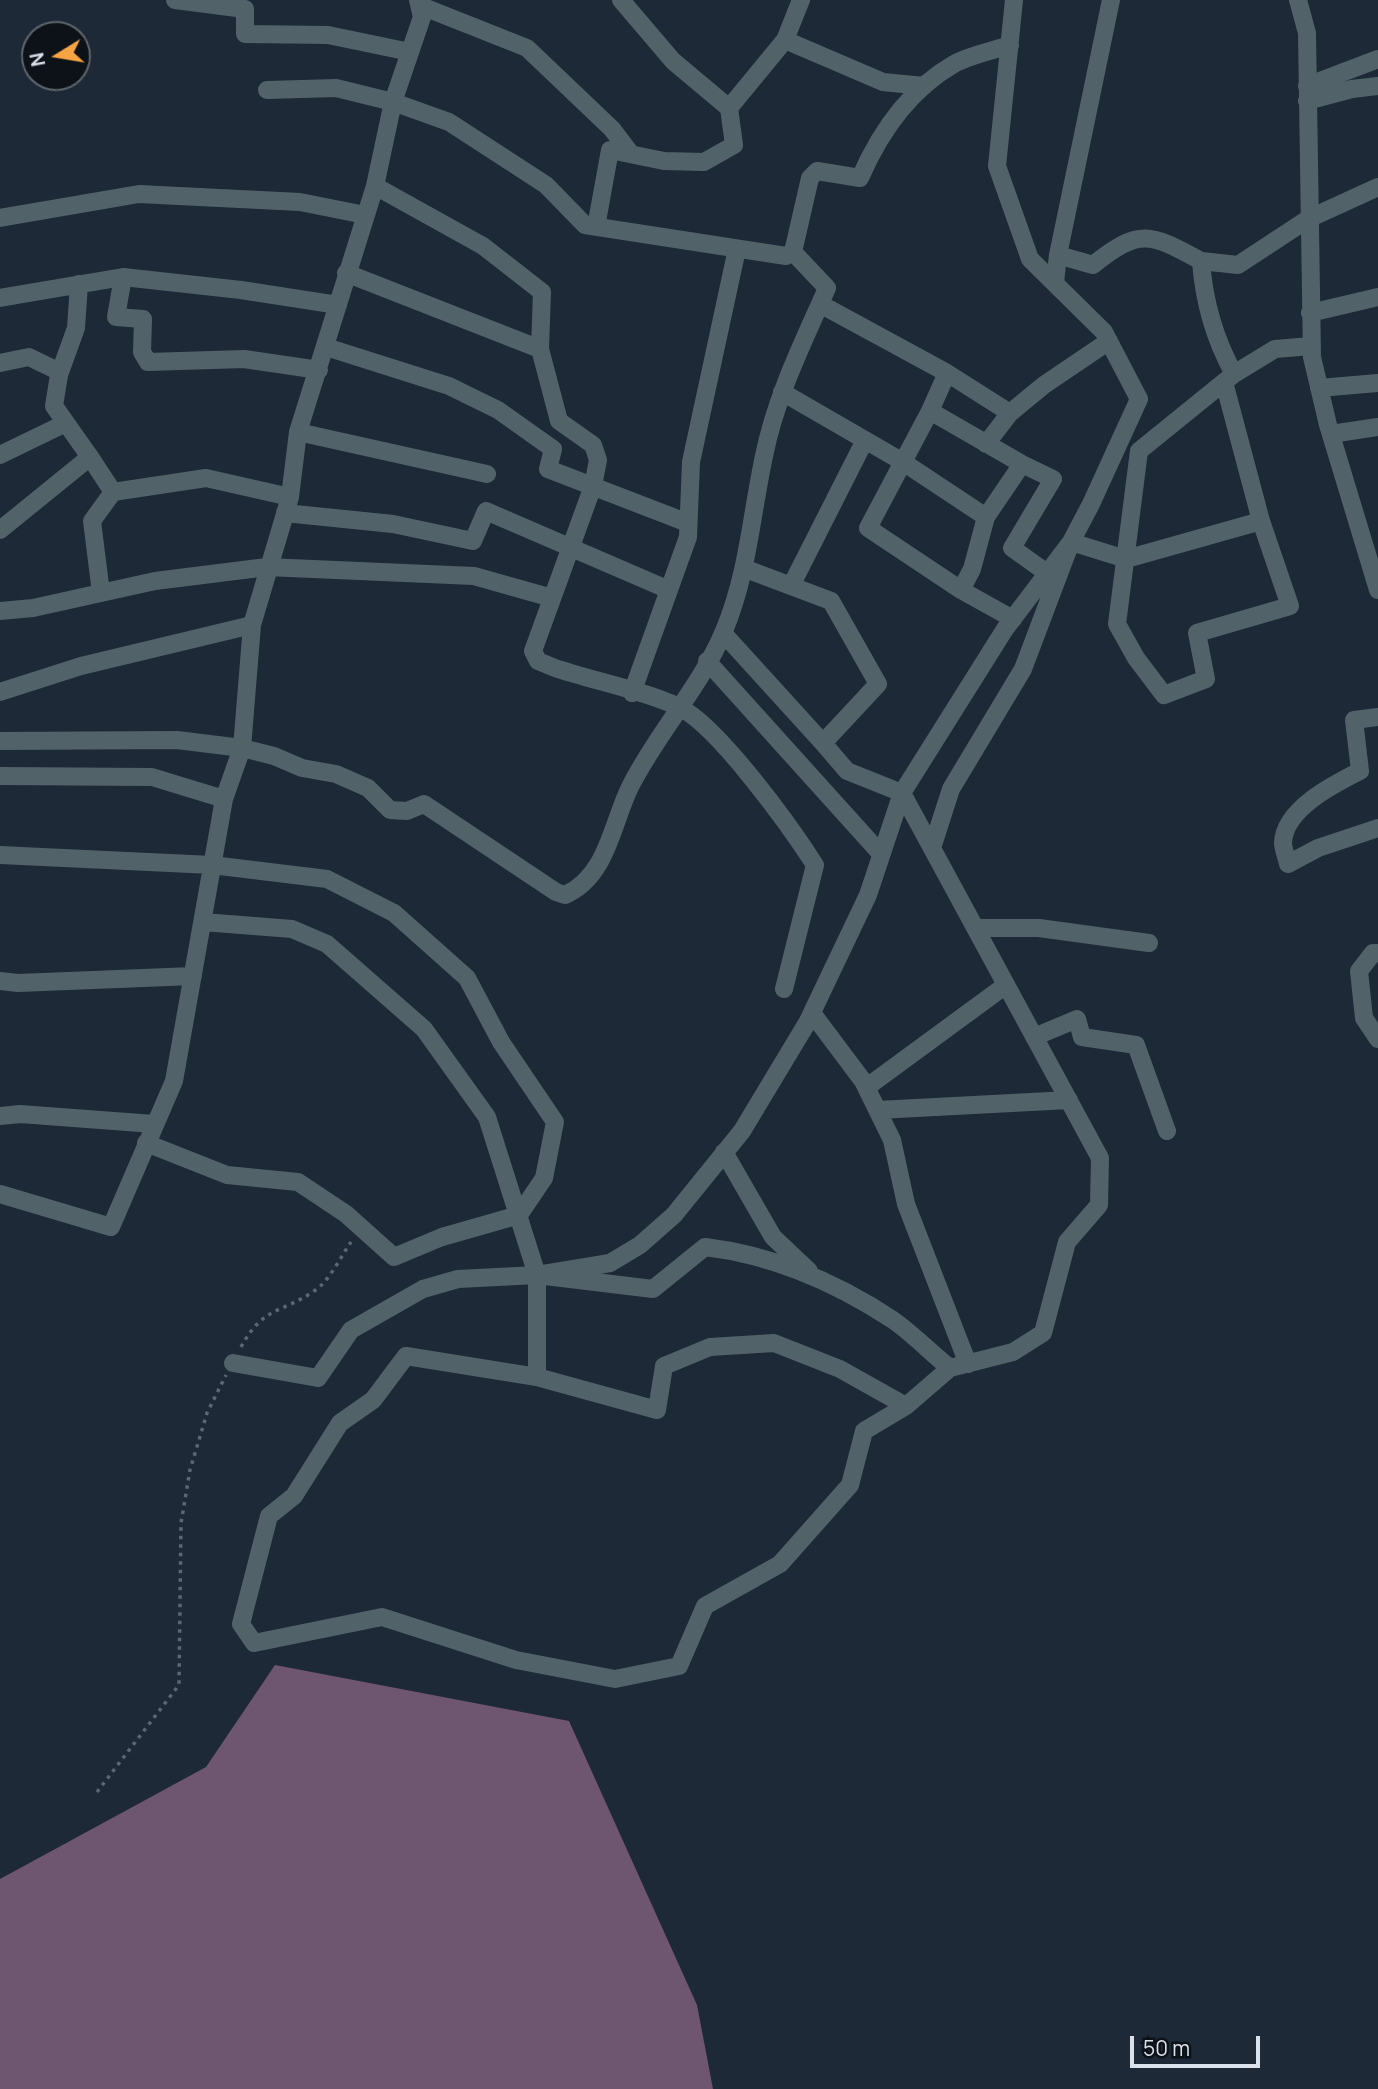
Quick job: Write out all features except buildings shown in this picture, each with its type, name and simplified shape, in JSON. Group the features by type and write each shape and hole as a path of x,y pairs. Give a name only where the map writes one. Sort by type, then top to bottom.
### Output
{"street":[{"path":"175,0 245,9 245,34 328,36 410,52"},
{"path":"596,227 610,150 664,161 704,162 734,145 729,108 673,61 621,0"},
{"path":"729,108 785,40 801,0"},
{"path":"932,848 951,789 1023,669 1071,542 1139,399 1109,341 1030,259 997,166 1014,0"},
{"path":"1055,283 1058,255 1111,0"},
{"path":"1298,0 1307,33 1311,346 1331,434 1378,590"},
{"path":"0,1194 111,1227 174,1080 224,799 242,748 253,625 267,567 288,505 298,432 326,347 346,273 376,186 393,102 422,16 420,3"},
{"path":"420,3 527,48 612,129 631,154"},
{"path":"785,40 883,82 924,86"},
{"path":"267,90 336,88 393,102 449,122 546,186 585,226 786,256 793,252 803,218 810,178 817,171 860,178 875,143 906,101 955,64 1010,45"},
{"path":"1307,93 1378,59"},
{"path":"1307,93 1378,86"},
{"path":"376,186 483,246 542,292 540,349 559,421 593,445 598,460 593,486 533,650 538,661 680,708 722,743 816,865 784,989"},
{"path":"1058,255 1093,265 1120,243 1145,237 1172,246 1201,261 1238,265 1308,219 1378,187"},
{"path":"0,218 139,194 300,202 365,215"},
{"path":"632,693 688,537 691,463 737,249"},
{"path":"0,741 177,740 242,748 302,768 337,774 368,788 390,810 408,811 424,804 565,895 575,891 605,855 631,785 723,633 746,569 764,455 782,392 827,288 793,252"},
{"path":"1201,261 1204,300 1229,378 1261,521 1290,606 1196,633 1206,679 1164,695 1136,659 1117,624 1139,451 1229,378 1275,349 1311,346"},
{"path":"346,273 540,349"},
{"path":"0,298 123,277 241,290 338,305"},
{"path":"123,277 116,317 143,319 142,352 148,362 244,359 319,370"},
{"path":"79,284 76,328 60,372 54,406 113,492"},
{"path":"1310,313 1378,297"},
{"path":"820,304 947,373 1010,413"},
{"path":"986,444 1010,413 1044,385 1109,341"},
{"path":"326,347 449,386 498,410 553,449 548,469 688,523"},
{"path":"0,363 29,357 60,372"},
{"path":"947,373 930,411 868,528 961,590 1013,619"},
{"path":"1319,388 1378,383"},
{"path":"782,392 903,462 986,517"},
{"path":"930,411 1053,480 1012,548 1047,573"},
{"path":"0,455 66,423"},
{"path":"1331,434 1378,427"},
{"path":"298,432 487,474"},
{"path":"791,586 865,440"},
{"path":"0,530 90,457"},
{"path":"961,590 972,569 986,517 1023,464"},
{"path":"101,593 92,521 113,492 206,478 288,505 473,541 486,511 669,590"},
{"path":"1071,542 1126,559 1261,521"},
{"path":"233,1363 318,1378 351,1330 423,1289 458,1279 537,1275 610,1263 640,1245 674,1215 742,1131 811,1013 868,895 902,793 1013,619 1071,542"},
{"path":"0,611 33,608 155,581 267,567 474,576 552,598"},
{"path":"746,569 831,601 877,684 823,743"},
{"path":"0,692 81,666 253,625"},
{"path":"723,633 847,771 902,793 1100,1157 1099,1205 1067,1242 1043,1333 1013,1352 959,1366 906,1406 864,1431 850,1485 780,1564 705,1606 678,1667 615,1679 516,1660 382,1617 254,1643 241,1624 269,1516 294,1496 341,1423 373,1400 406,1356 537,1377 657,1410 664,1366 710,1347 774,1343 840,1369 906,1406"},
{"path":"707,661 881,854"},
{"path":"1378,718 1354,720 1360,771 1320,793 1295,815 1283,842 1288,864 1318,848 1378,828"},
{"path":"0,776 152,777 224,799"},
{"path":"0,855 212,865 327,879 394,913 467,978 501,1042 555,1122 544,1178 519,1215 442,1237 394,1257 346,1214 298,1182 227,1175 146,1143"},
{"path":"203,922 292,929 327,944 424,1029 487,1117 519,1215 537,1275 537,1377"},
{"path":"976,928 1039,928 1149,943"},
{"path":"1378,953 1373,953 1359,971 1364,1018 1378,1039"},
{"path":"0,981 18,983 193,976"},
{"path":"867,1087 1006,985"},
{"path":"811,1013 867,1087 892,1140 906,1204 959,1366"},
{"path":"1034,1037 1077,1019 1082,1037 1136,1045 1167,1130"},
{"path":"878,1110 1069,1100"},
{"path":"0,1116 20,1114 155,1124"},
{"path":"724,1152 773,1237 815,1276"},
{"path":"537,1275 653,1289 705,1247 734,1250 815,1276 894,1321 959,1366"}],"path":[{"path":"97,1792 179,1685 181,1522 190,1470 206,1413 253,1325 278,1307 316,1291 361,1227"}],"shaded area":[{"path":"275,1665 569,1721 697,2005 713,2089 0,2089 0,1879 206,1767"}]}
